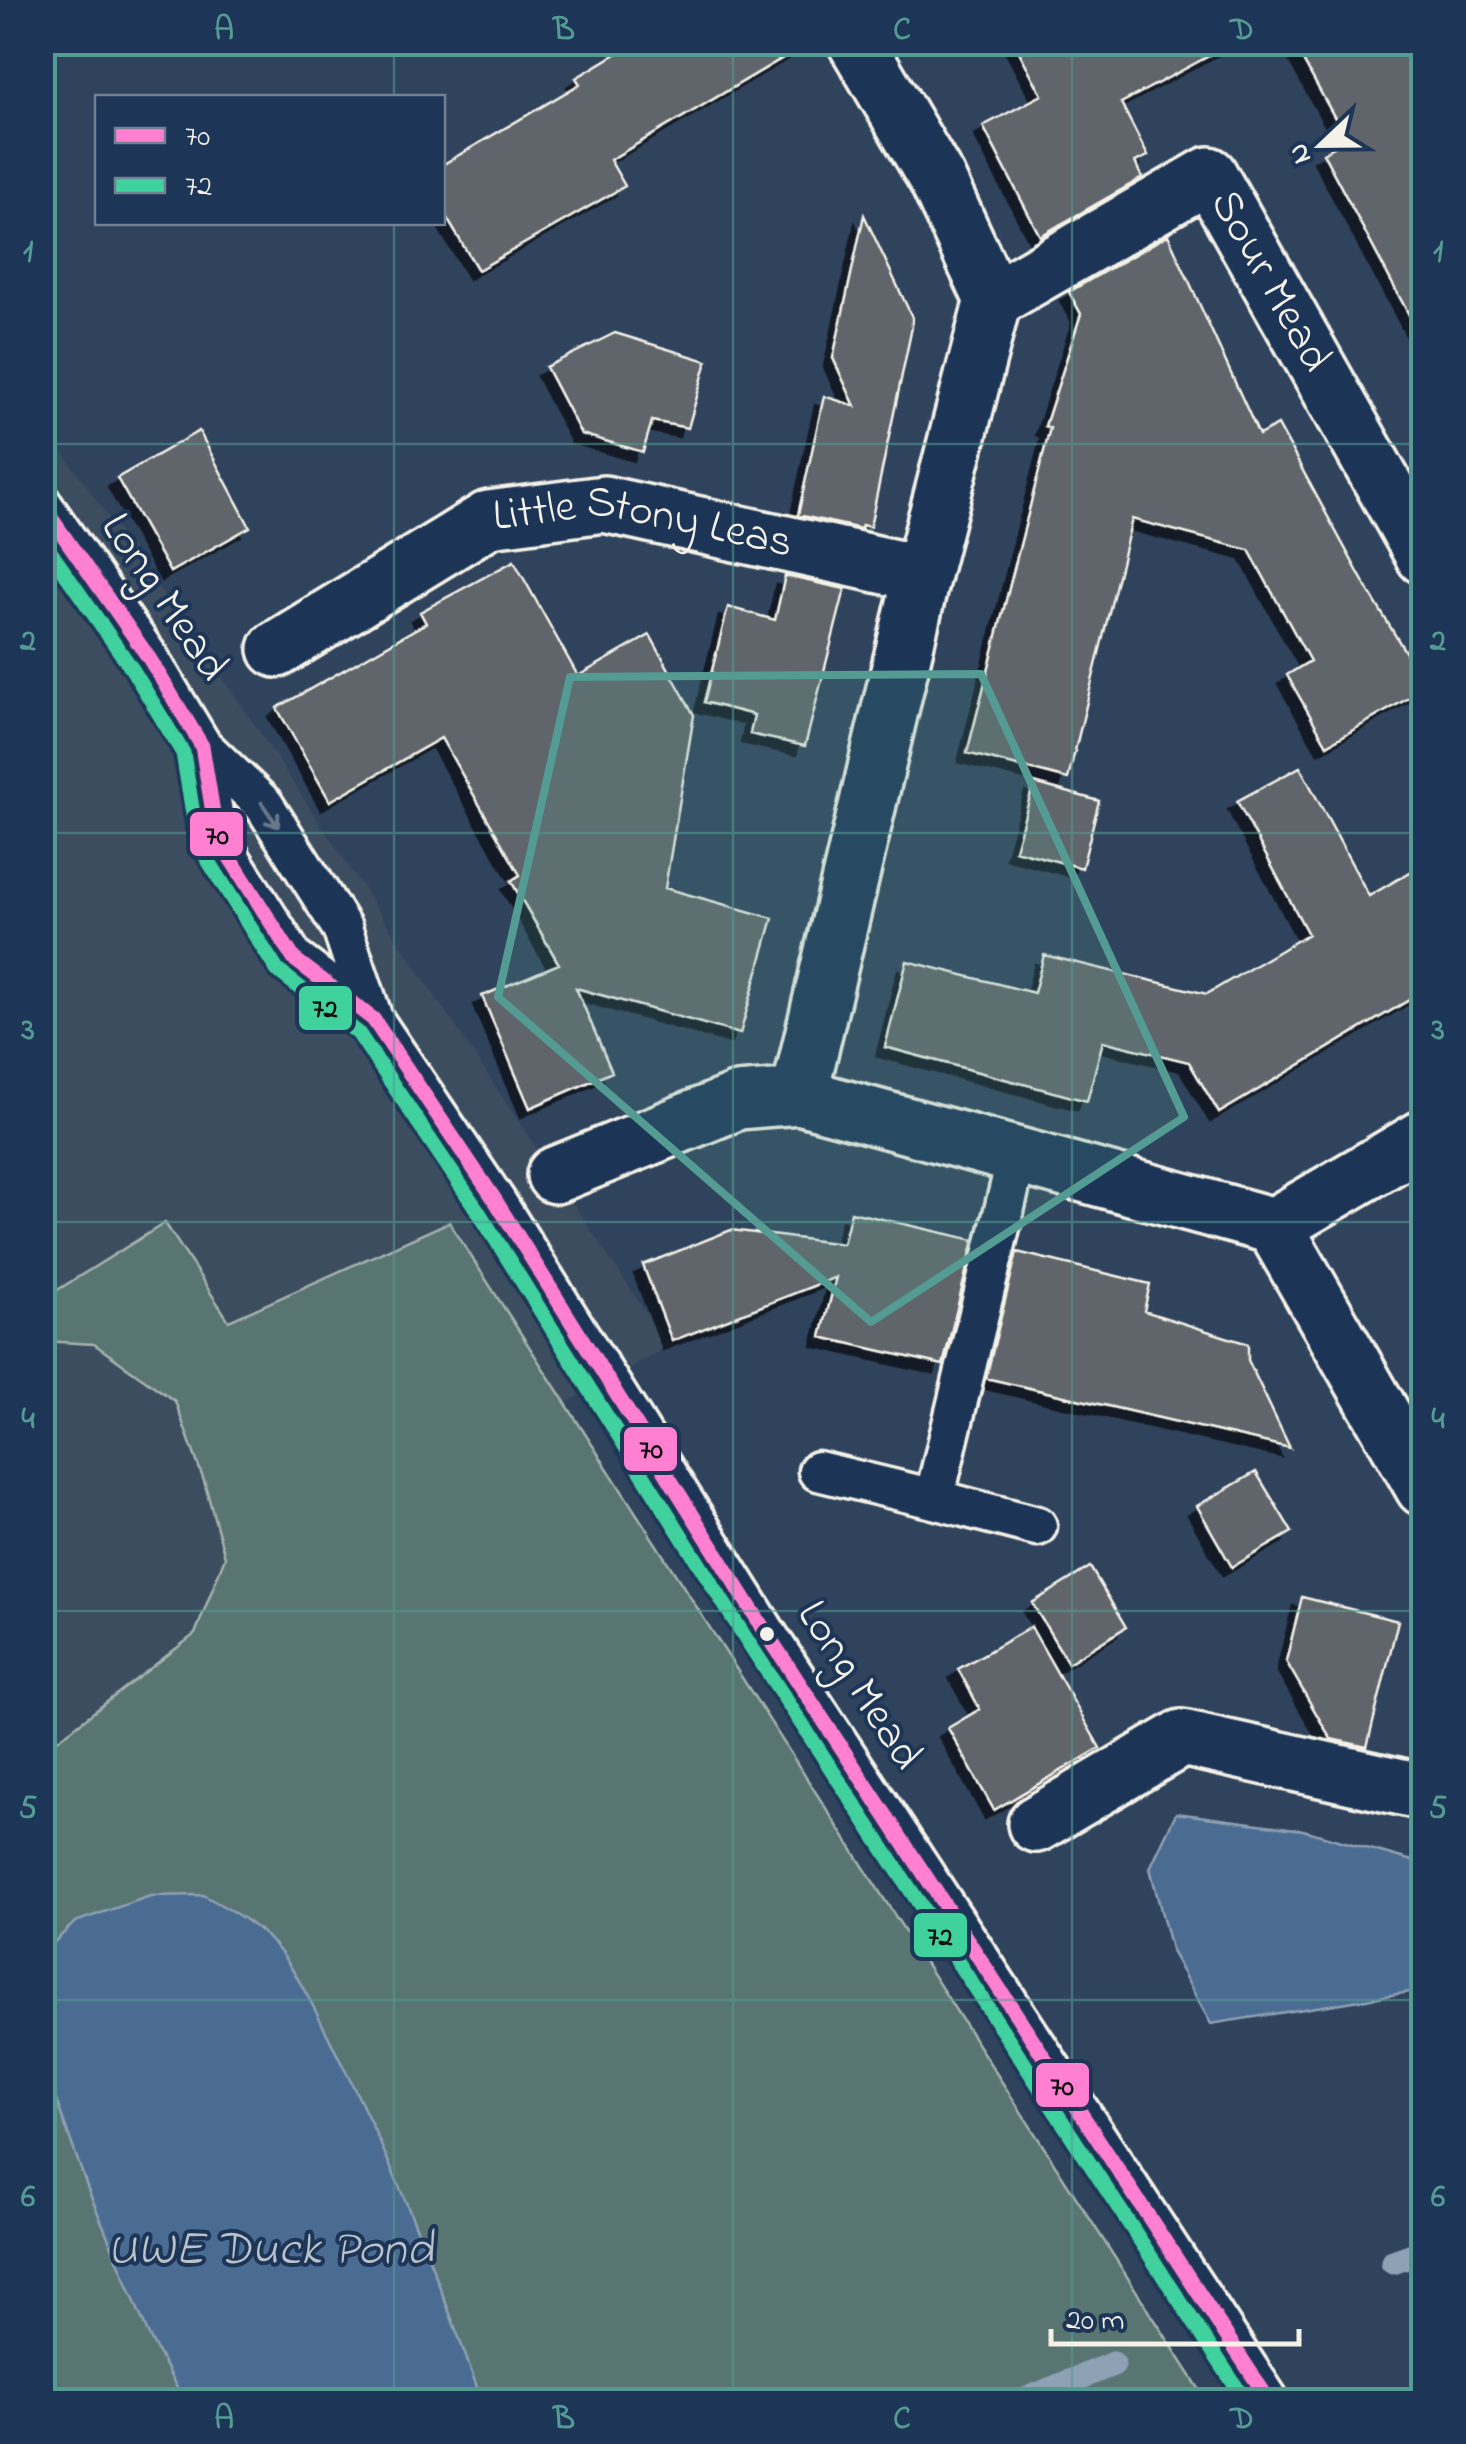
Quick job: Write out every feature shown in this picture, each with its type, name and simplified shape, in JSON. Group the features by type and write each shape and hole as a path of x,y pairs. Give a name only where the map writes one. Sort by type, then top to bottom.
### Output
{"street":[{"path":"799,1096 922,574 993,300 936,179 856,42"},
{"name":"Sour Mead","path":"993,300 1208,175 1424,556"},
{"name":"Little Stony Leas","path":"277,649 489,519 604,504 922,574"},
{"path":"554,1175 738,1101 799,1096 1274,1226 1424,1488"},
{"path":"1274,1226 1424,1138"},
{"path":"1036,1824 1182,1738 1424,1792"}],"lane":[{"name":"Long Mead","path":"42,504 149,658 202,746 264,805 342,928 373,1018 495,1200 776,1647 1072,2105 1270,2402"},
{"name":"Long Mead","path":"202,746 216,837 294,959 373,1018"},
{"path":"934,1498 1018,1153"},
{"path":"818,1471 1037,1526"}],"highlighted area":[{"path":"981,674 1184,1117 871,1322 498,997 570,677"}],"shaded area":[{"path":"42,423 242,706 668,1346 565,1404 518,1420 43,2401"}],"green space":[{"path":"449,1222 1207,2401 43,2401 43,1751 195,1634 225,1557 204,1481 175,1401 94,1344 43,1341 43,1299 165,1223 229,1321"}],"water":[{"path":"1176,1813 1303,1830 1423,1864 1423,1990 1211,2024 1172,1953 1150,1868"},
{"name":"UWE Duck Pond","path":"203,1895 265,1936 282,1954 306,1993 400,2187 482,2401 184,2401 149,2336 88,2189 43,2064 42,1954 75,1922 150,1896"}],"building":[{"path":"636,42 810,42 610,160 625,186 478,270 445,215 445,163 580,84 576,78"},
{"path":"1014,42 1235,42 1121,103 1148,156 1135,162 1142,178 1040,236 983,126 1042,95"},
{"path":"1293,42 1424,42 1424,343 1323,153 1347,140"},
{"path":"864,215 912,317 912,327 870,527 862,525 861,529 798,515 824,396 855,406 833,358"},
{"path":"1168,235 1259,435 1278,425 1424,689 1327,745 1287,675 1310,661 1249,550 1132,519 1068,779 967,753 1050,428 1045,426 1081,314 1069,292"},
{"path":"615,333 707,361 688,428 652,421 643,452 581,434 546,367"},
{"path":"199,431 250,527 170,572 117,478"},
{"path":"514,561 578,676 650,635 694,715 665,888 773,918 740,1034 576,988 612,1072 530,1108 482,996 559,964 511,881 520,875 441,738 330,801 277,708 426,623 420,612"},
{"path":"785,576 845,589 805,746 750,734 754,715 704,702 728,607 775,620"},
{"path":"1300,767 1369,896 1424,864 1424,991 1219,1113 1189,1062 1103,1041 1087,1101 885,1047 907,961 1034,993 1044,955 1207,994 1308,934 1237,801"},
{"path":"1034,783 1099,801 1082,868 1015,850"},
{"path":"851,1212 974,1240 943,1365 821,1337 836,1277 672,1341 643,1265 731,1230 843,1244"},
{"path":"1017,1252 1150,1284 1144,1311 1248,1344 1248,1360 1290,1448 986,1378"},
{"path":"1256,1472 1292,1532 1232,1567 1197,1506"},
{"path":"1090,1567 1126,1627 1068,1663 1032,1603"},
{"path":"1302,1597 1398,1621 1367,1747 1331,1739 1286,1661"},
{"path":"1031,1627 1100,1748 994,1810 948,1728 980,1709 958,1669"}],"waterway":[{"path":"1393,2262 1424,2251"},
{"path":"1020,2402 1113,2364"}],"transit line":[{"name":"70","path":"42,505 149,658 202,746 217,837 294,959 373,1019 495,1200 765,1631 1270,2402"},
{"name":"72","path":"42,540 132,669 183,753 198,844 277,970 358,1033 478,1211 748,1642 1246,2402"}]}
